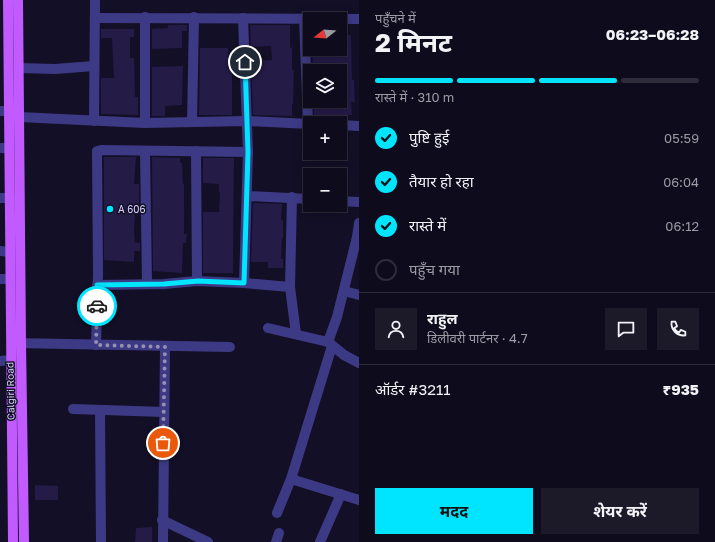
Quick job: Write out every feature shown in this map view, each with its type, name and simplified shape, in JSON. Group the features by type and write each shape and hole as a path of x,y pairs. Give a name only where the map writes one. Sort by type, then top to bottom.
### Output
{"main road":[{"name":"Calgiri Road","path":"8,0 4,69 5,279 16,343 11,360 13,542"},
{"name":"Calgiri Road","path":"18,0 20,117 16,343 24,542"}],"street":[{"path":"94,121 95,0"},
{"path":"145,17 145,123"},
{"path":"94,18 303,18"},
{"path":"192,122 194,18"},
{"path":"243,18 248,152 244,283"},
{"path":"347,19 359,19"},
{"path":"306,56 309,116"},
{"path":"19,68 55,69 94,66"},
{"path":"20,117 145,123 247,121 303,123"},
{"path":"347,125 359,126"},
{"path":"96,345 97,151 248,152"},
{"path":"145,151 147,284"},
{"path":"196,151 198,281"},
{"path":"247,196 303,198"},
{"path":"292,197 290,287 296,334"},
{"path":"347,201 359,202"},
{"path":"278,513 291,479 344,291 354,271 359,223"},
{"path":"97,285 198,281 290,287"},
{"path":"344,291 359,295"},
{"path":"268,328 330,344 344,356 359,363"},
{"path":"16,343 165,347 230,347"},
{"path":"163,542 162,520 165,347"},
{"path":"0,361 11,360"},
{"path":"73,409 164,412"},
{"path":"100,410 101,542"},
{"path":"291,479 359,500"},
{"path":"320,542 341,494"},
{"path":"162,520 208,542"}],"building":[{"path":"168,25 187,25 187,31 182,31 182,48 152,49 152,29 168,28"},
{"path":"250,25 290,25 290,48 292,47 292,70 294,70 292,116 253,115 251,61 272,60 271,46 251,47"},
{"path":"101,29 134,29 134,37 130,37 130,58 134,58 135,97 138,97 138,115 101,114 101,78 114,78 112,38 101,38"},
{"path":"347,35 351,35 352,80 354,80 355,102 351,102 352,115 314,116 314,108 347,108 347,64 313,64 312,56 347,56"},
{"path":"200,48 228,48 228,59 232,59 232,115 199,115"},
{"path":"183,66 182,105 165,106 165,116 152,116 152,67"},
{"path":"104,157 136,157 134,184 139,184 139,212 135,212 134,232 135,242 140,243 140,251 134,251 134,262 104,260"},
{"path":"152,157 180,158 180,163 182,163 184,184 184,234 187,234 186,243 183,243 182,273 153,271"},
{"path":"203,158 234,158 233,273 203,273 203,212 219,212 220,192 219,184 203,183"},
{"path":"253,203 282,204 281,220 283,220 283,238 281,259 283,259 283,268 268,268 268,262 251,262"},
{"path":"35,485 58,486 58,500 35,500"},
{"path":"152,527 152,542 135,542 136,528"}],"way so far":[{"path":"97,306 96,345 165,347 163,443"}],"place":[{"name":"A 606","path":"110,209"}],"route":[{"path":"97,306 97,285 164,284 198,281 244,283 248,152 245,62"}]}
